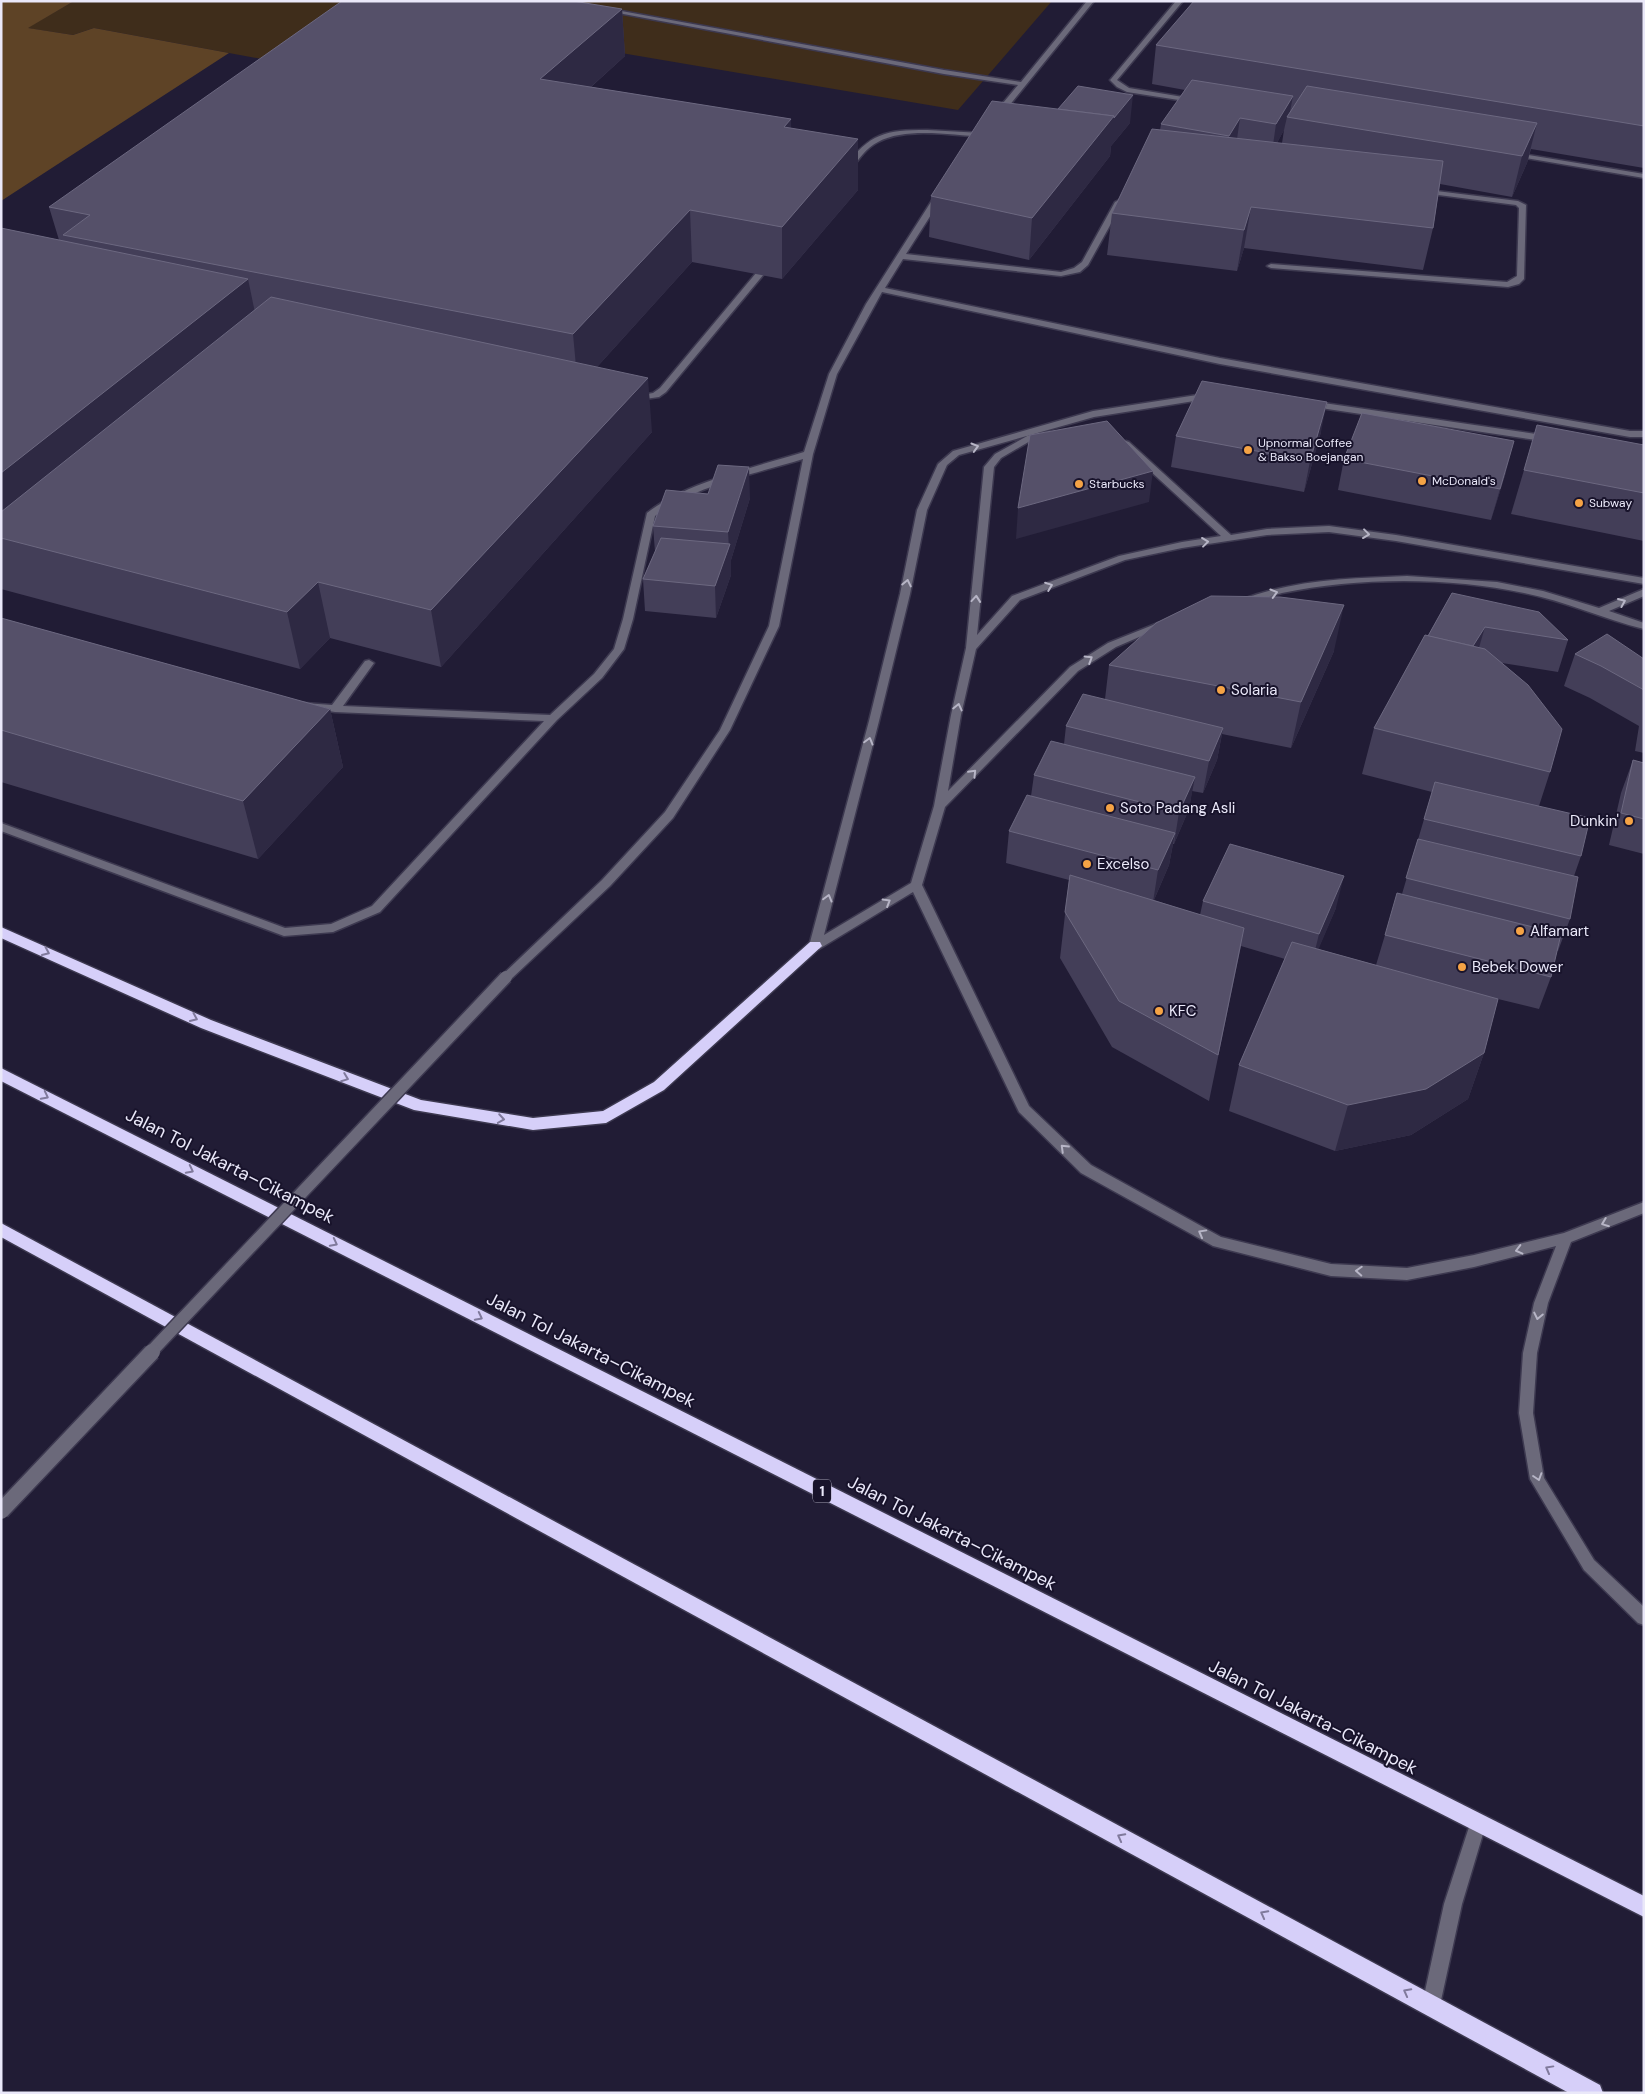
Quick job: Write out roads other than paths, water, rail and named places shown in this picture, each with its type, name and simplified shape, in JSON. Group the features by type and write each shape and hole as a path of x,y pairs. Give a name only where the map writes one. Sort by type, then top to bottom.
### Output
{"highway":[{"path":"1,932 206,1024 419,1106 533,1124 606,1118 659,1086 815,946"},
{"name":"Jalan Tol Jakarta–Cikampek","path":"1,1074 1644,1907"},
{"path":"1,1229 1592,2093"}],"street":[{"path":"839,179 858,156 875,140 883,136 914,132 985,131 1091,1"},
{"path":"1180,1 1113,80 1127,90 1205,103"},
{"path":"595,8 944,72 1022,84"},
{"path":"1507,153 1644,176"},
{"path":"1,1511 506,977 606,883 669,815 725,730 774,626 808,454 833,374 880,289 944,188"},
{"path":"1271,266 1508,285 1516,282 1521,277 1523,208 1518,203 1417,191"},
{"path":"901,256 1061,274 1077,270 1085,263 1122,196"},
{"path":"629,399 643,399 663,390 776,255"},
{"path":"880,289 1220,361 1630,434 1644,434"},
{"path":"815,946 876,712 922,510 943,464 956,453 1056,424 1221,394"},
{"path":"1297,402 1557,440"},
{"path":"815,946 916,885 940,806 956,715 972,648 989,467 992,461 1015,446 1056,424"},
{"path":"1122,440 1230,539"},
{"path":"1,827 284,932 333,928 376,909 553,718 598,676 619,649 628,619 650,515 655,508 689,494 808,454"},
{"path":"972,648 1016,598 1122,558 1182,545 1267,532 1329,529 1396,538 1644,581"},
{"path":"1231,605 1289,589 1380,580 1452,581 1523,590 1600,611 1644,626"},
{"path":"1600,611 1644,592"},
{"path":"940,806 1074,669 1112,645 1174,621"},
{"path":"335,709 369,663"},
{"path":"297,702 335,709 553,718"},
{"path":"916,885 1024,1108 1086,1169 1218,1242 1331,1270 1407,1274 1474,1261 1566,1238 1644,1207"},
{"path":"1566,1238 1541,1303 1530,1352 1526,1413 1537,1479 1589,1565 1644,1618"},
{"path":"1431,2005 1453,1904 1478,1824"}],"place":[{"name":"Upnormal Coffee & Bakso Boejangan","path":"1248,450"},
{"name":"McDonald's","path":"1422,481"},
{"name":"Starbucks","path":"1079,484"},
{"name":"Subway","path":"1579,503"},
{"name":"Solaria","path":"1221,690"},
{"name":"Soto Padang Asli","path":"1110,808"},
{"name":"Dunkin'","path":"1629,821"},
{"name":"Excelso","path":"1087,864"},
{"name":"Alfamart","path":"1520,931"},
{"name":"Bebek Dower","path":"1462,967"},
{"name":"KFC","path":"1159,1011"}]}
